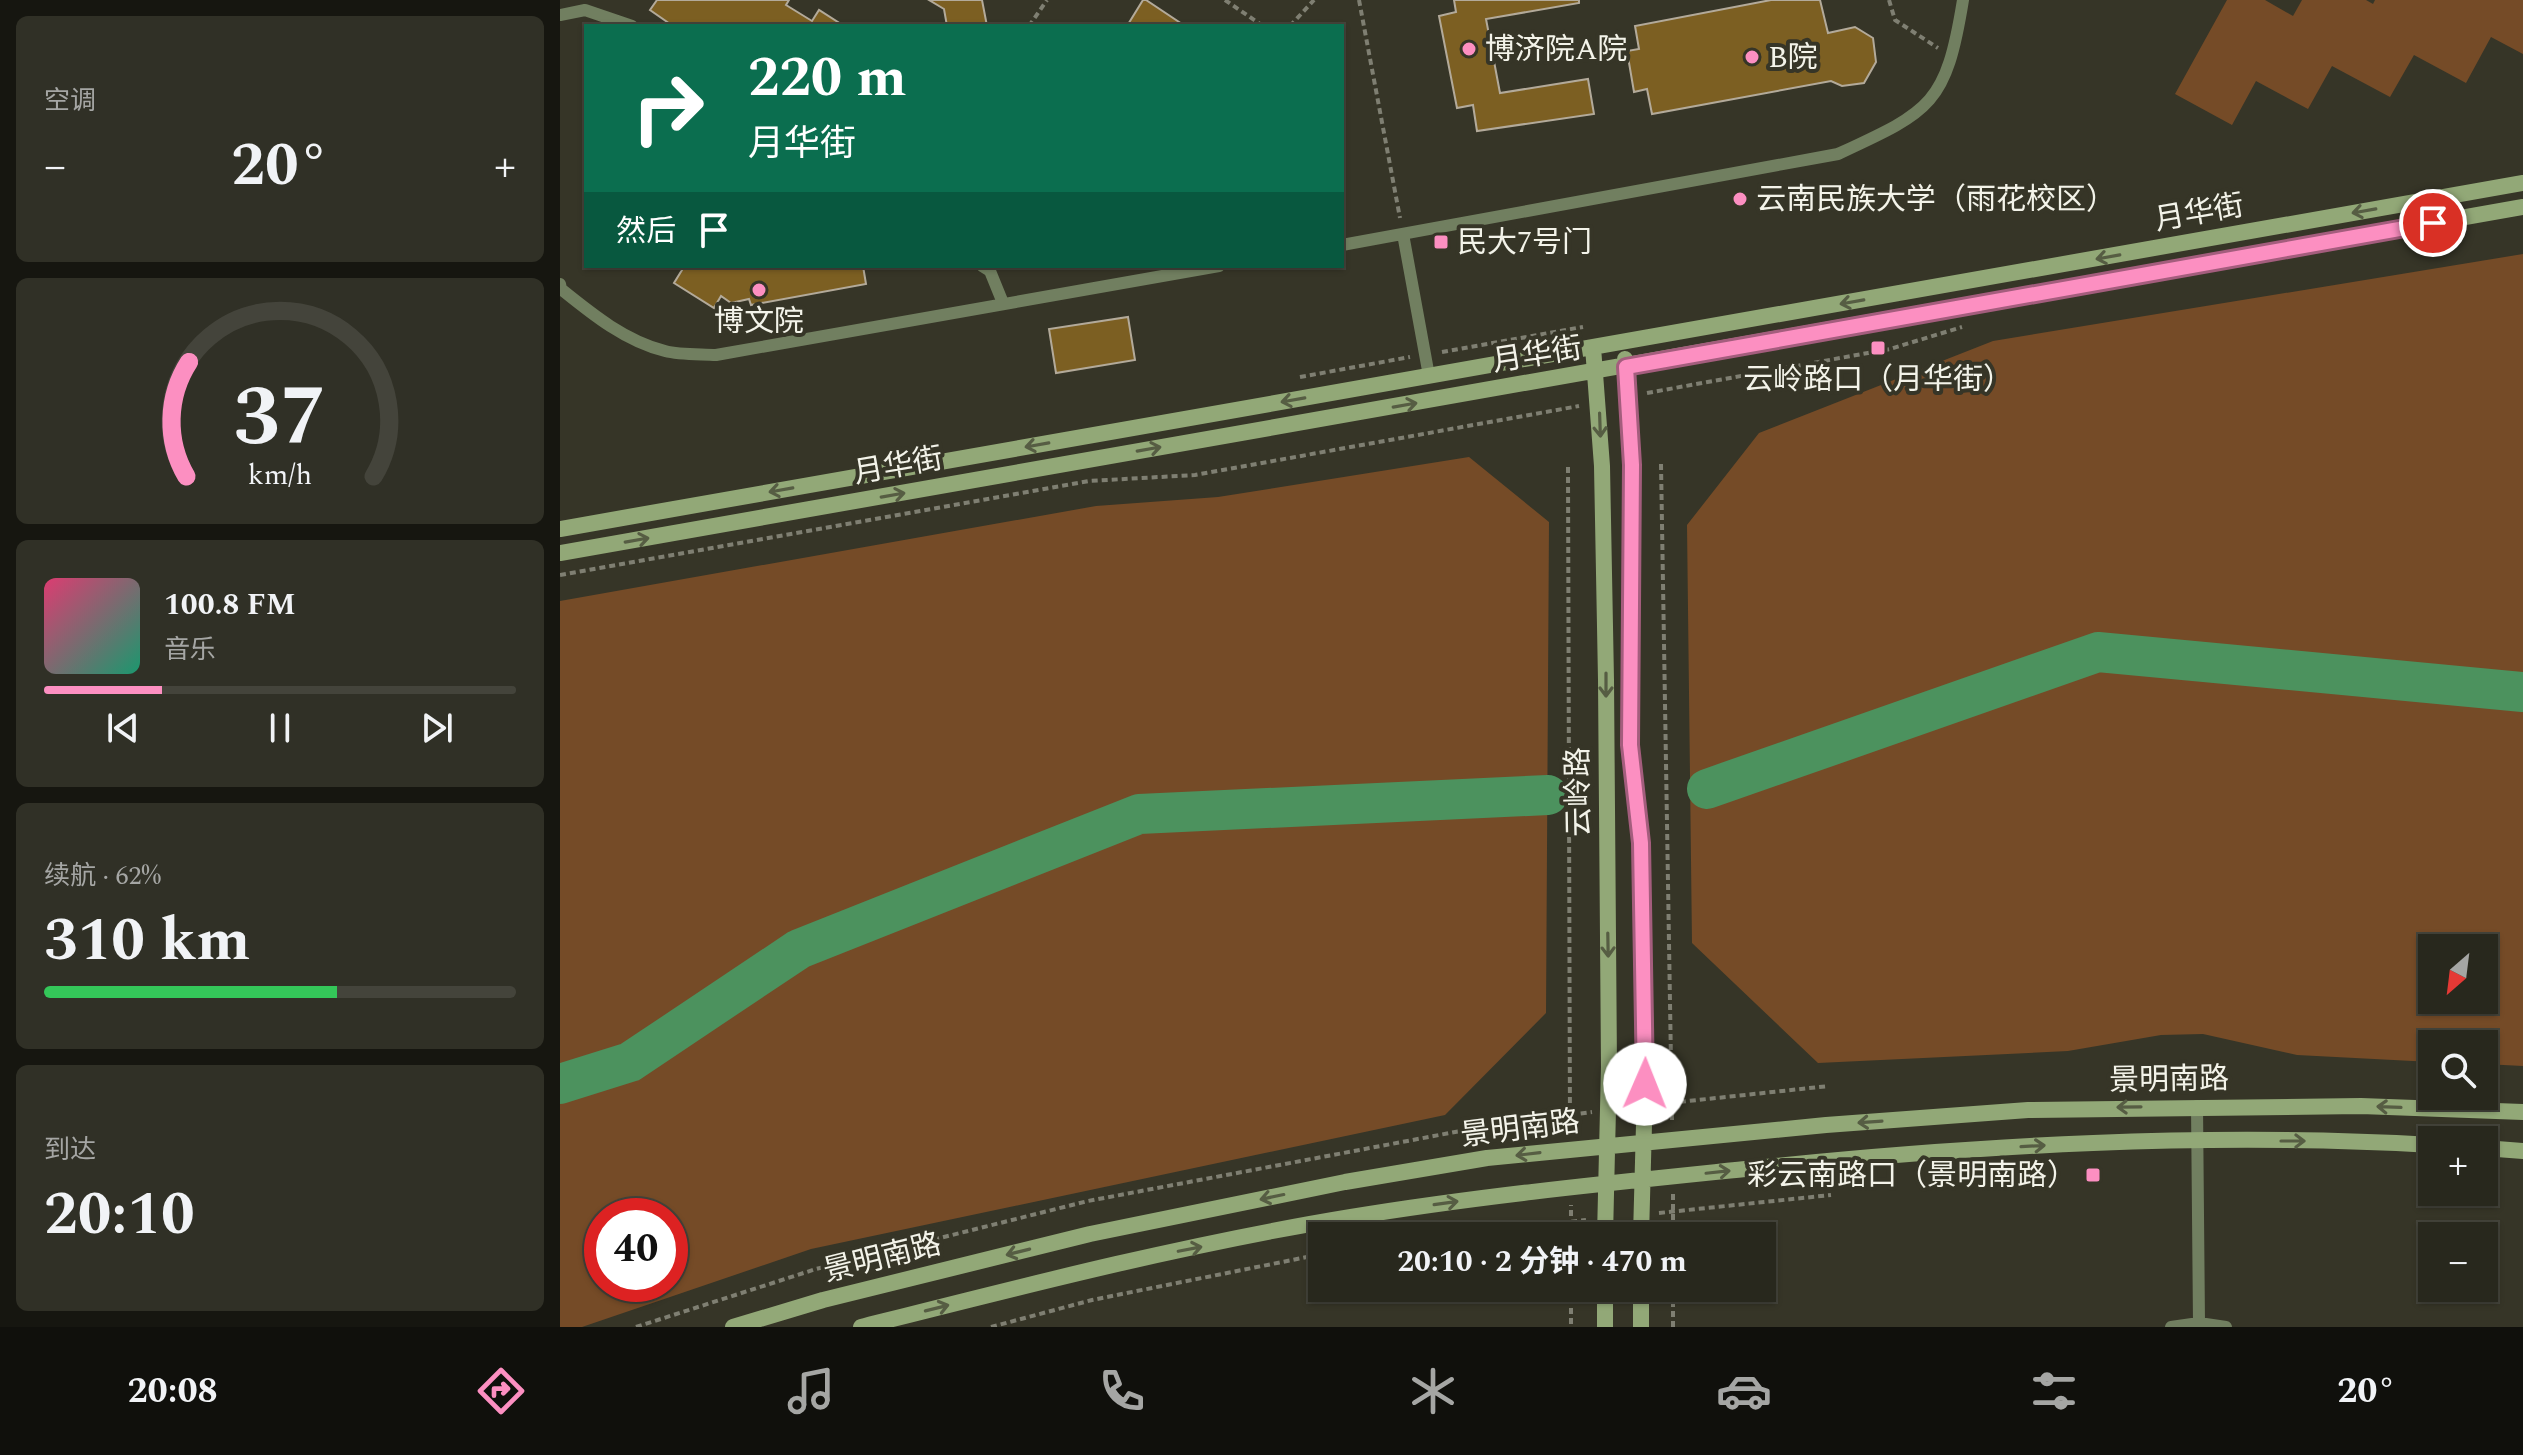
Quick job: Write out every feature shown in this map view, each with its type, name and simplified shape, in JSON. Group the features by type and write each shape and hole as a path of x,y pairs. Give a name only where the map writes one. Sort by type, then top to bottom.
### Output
{"street":[{"name":"月华街","path":"560,529 2523,183"},
{"name":"月华街","path":"560,553 2523,207"},
{"name":"云岭路","path":"1622,343 1632,465 1630,745 1641,843 1644,1106 1641,1222"},
{"name":"云岭路","path":"1593,347 1599,402 1606,680 1608,1110 1605,1222"},
{"name":"景明南路","path":"733,1327 823,1300 1090,1234 1345,1182 1571,1148 2028,1110 2361,1106 2523,1112"},
{"name":"景明南路","path":"861,1327 1091,1269 1334,1220 1605,1182 2014,1147 2197,1141 2418,1144"},
{"path":"2498,1149 2523,1151"},
{"path":"1605,1302 1605,1327"},
{"path":"1641,1302 1641,1327"}],"lane":[{"path":"1344,245 1838,154 1907,122 1937,92 1953,58 1963,0"},
{"path":"560,15 585,10 626,24"},
{"path":"1403,234 1429,376"},
{"path":"985,268 990,271 1003,303"},
{"path":"560,287 625,335 666,352 716,355 1207,268"},
{"path":"2197,1106 2199,1323"},
{"path":"2171,1327 2199,1323 2226,1327"}],"path":[{"path":"1030,24 1047,0"},
{"path":"1225,0 1260,24"},
{"path":"1292,24 1314,0"},
{"path":"1359,0 1403,234"},
{"path":"1889,0 1895,20 1953,58"},
{"path":"1628,397 1890,349 1969,324"},
{"path":"560,575 1089,481 1195,475 1599,402"},
{"path":"1661,464 1672,1139"},
{"path":"1568,467 1571,1148"},
{"path":"1644,1106 1829,1086"},
{"path":"636,1327 816,1269 1088,1201 1487,1126 1608,1110"},
{"path":"1673,1177 1673,1222"},
{"path":"1571,1186 1571,1222"},
{"path":"991,1327 1092,1300 1308,1257"},
{"path":"1571,1302 1571,1327"},
{"path":"1673,1302 1673,1327"}],"shaded area":[{"path":"2227,0 2265,0 2293,16 2302,0 2366,0 2373,4 2375,0 2523,0 2523,54 2491,37 2466,83 2414,55 2390,97 2332,66 2308,109 2256,81 2232,125 2175,94"},
{"path":"2523,254 2523,1066 2498,1065 2498,1030 2418,1030 2418,1061 2297,1055 2203,1034 2161,1035 2068,1051 1818,1063 1692,943 1687,525 1759,433 1993,341"},
{"path":"1469,457 1549,522 1546,1013 1445,1115 811,1249 688,1291 688,1198 584,1198 584,1302 655,1302 582,1327 560,1327 560,601 1096,506 1218,497"}],"building":[{"path":"657,0 789,0 786,5 812,21 819,10 841,24 670,24 650,10"},
{"path":"929,0 982,0 987,24 947,24 944,9"},
{"path":"1143,0 1146,0 1182,24 1128,24"},
{"name":"博济院A院","path":"1454,0 1579,0 1579,3 1486,19 1500,93 1588,79 1594,114 1477,131 1473,105 1457,108 1439,16 1456,12"},
{"name":"B院","path":"1771,0 1820,0 1828,33 1855,27 1873,38 1876,62 1864,83 1842,86 1831,81 1652,114 1647,89 1634,92 1627,51 1639,49 1635,26"},
{"name":"博文院","path":"679,268 863,268 866,284 751,305 749,299 731,303 721,296 714,308 674,283 682,270"},
{"path":"1128,317 1135,360 1056,373 1049,329"}],"waterway":[{"path":"1707,789 2098,652 2523,692"},
{"path":"560,1084 630,1062 799,949 1139,814 1548,795"}],"place":[{"name":"博济院A院","path":"1469,49"},
{"name":"B院","path":"1752,57"},
{"name":"云南民族大学（雨花校区）","path":"1740,199"},
{"name":"民大7号门","path":"1441,242"},
{"name":"博文院","path":"759,290"},
{"name":"云岭路口（月华街）","path":"1878,348"},
{"name":"彩云南路口（景明南路）","path":"2093,1175"}],"route":[{"path":"1645,1084 1641,843 1630,745 1632,465 1626,367 2433,223"}]}
